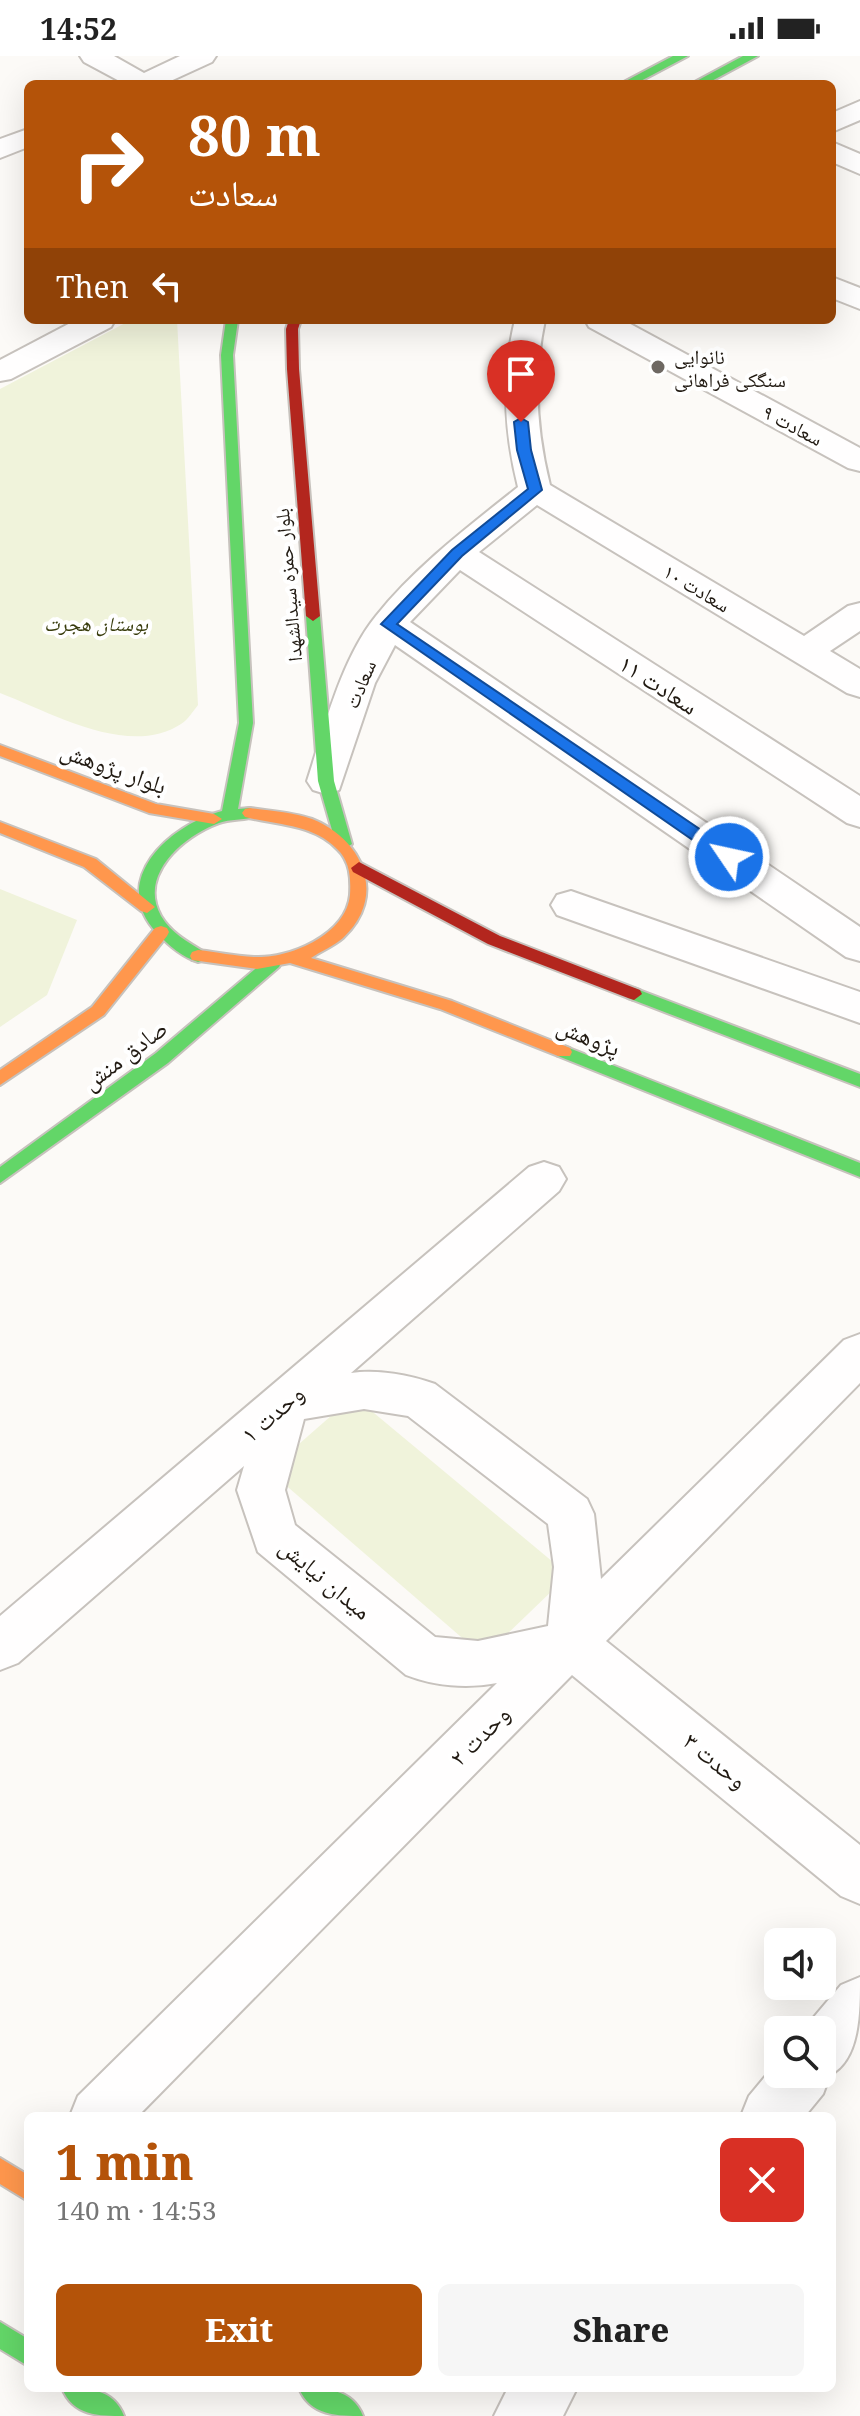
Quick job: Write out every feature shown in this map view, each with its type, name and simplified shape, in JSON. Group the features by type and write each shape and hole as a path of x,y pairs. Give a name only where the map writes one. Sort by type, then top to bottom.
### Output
{"street":[{"path":"94,56 135,80"},
{"path":"151,80 202,56"},
{"path":"634,80 682,56"},
{"path":"705,80 752,56"},
{"path":"619,62 645,75"},
{"path":"836,122 860,109"},
{"path":"836,153 860,165"},
{"path":"836,288 860,300"},
{"path":"0,372 92,324"},
{"name":"بلوار حمزه سیدالشهدا","path":"221,818 246,723 227,355 231,324"},
{"name":"بلوار حمزه سیدالشهدا","path":"294,324 293,369 326,781 344,844"},
{"path":"529,324 518,393 524,450 535,490"},
{"name":"سعادت ۹","path":"607,324 860,461"},
{"name":"سعادت","path":"326,781 357,683 388,624 457,553 535,490"},
{"name":"سعادت ۱۰","path":"535,490 860,685"},
{"name":"سعادت ۱۱","path":"457,553 860,814"},
{"path":"805,652 860,614"},
{"path":"388,624 860,947"},
{"name":"بلوار پژوهش","path":"0,750 154,809 221,818"},
{"path":"0,827 90,863 147,907 161,932 186,952 220,964 258,966 296,959 329,943 352,920 362,894 359,868 344,844 319,826 286,815 250,813 221,818 183,834 159,855 147,881 147,907"},
{"path":"359,868 494,940 860,1081"},
{"path":"571,905 860,1008"},
{"name":"صادق منش","path":"0,1079 98,1011 161,932"},
{"name":"پژوهش","path":"296,959 446,1005 860,1170"},
{"name":"صادق منش","path":"0,1176 162,1058 273,963"},
{"name":"وحدت ۱","path":"0,1647 544,1179"},
{"name":"وحدت ۲","path":"102,2112 860,1353"},
{"path":"285,1402 364,1390 419,1398 570,1514 578,1567 571,1643"},
{"name":"میدان نیایش","path":"285,1402 261,1490 275,1537 424,1659 478,1664 571,1643"},
{"name":"وحدت ۳","path":"571,1643 860,1878"},
{"path":"836,2034 860,2004"},
{"path":"772,2112 792,2088"},
{"path":"0,2334 24,2351"},
{"path":"79,2392 112,2416"},
{"path":"317,2392 351,2416"},
{"path":"524,2416 544,2392"}],"green space":[{"name":"بوستان هجرت","path":"123,324 177,324 198,705 181,724 160,733 138,736 115,734 66,721 0,693 0,389"},
{"path":"0,889 77,920 47,995 0,1027"},
{"path":"340,1408 368,1408 553,1562 555,1588 498,1643 468,1643 282,1482 283,1458"}],"traffic: fast":[{"path":"634,80 682,56"},
{"path":"705,80 752,56"},
{"path":"229,816 246,723 227,355 231,324"},
{"path":"313,616 326,781 344,844"},
{"path":"198,956 175,941 156,921 148,904 147,886 152,869 163,853 195,828 218,818 250,813"},
{"path":"0,1176 162,1058 273,963"},
{"path":"634,994 860,1081"},
{"path":"564,1052 860,1170"},
{"path":"0,2334 24,2351"},
{"path":"79,2392 112,2416"},
{"path":"317,2392 351,2416"}],"traffic: slow":[{"path":"0,750 154,809 214,819"},
{"path":"198,956 257,963 304,954 338,933 357,905 359,874 343,845 308,823 250,813"},
{"path":"0,827 90,863 147,907"},
{"path":"0,1079 98,1011 161,932"},
{"path":"296,959 446,1005 564,1052"},
{"path":"0,2170 24,2186"}],"traffic: jam":[{"path":"294,324 293,369 313,616"},
{"path":"359,868 494,940 634,994"}],"place":[{"name":"نانوایی سنگکی فراهانی","path":"658,367"}],"route":[{"path":"521,422 524,450 535,490 457,553 388,624 729,857"}]}
